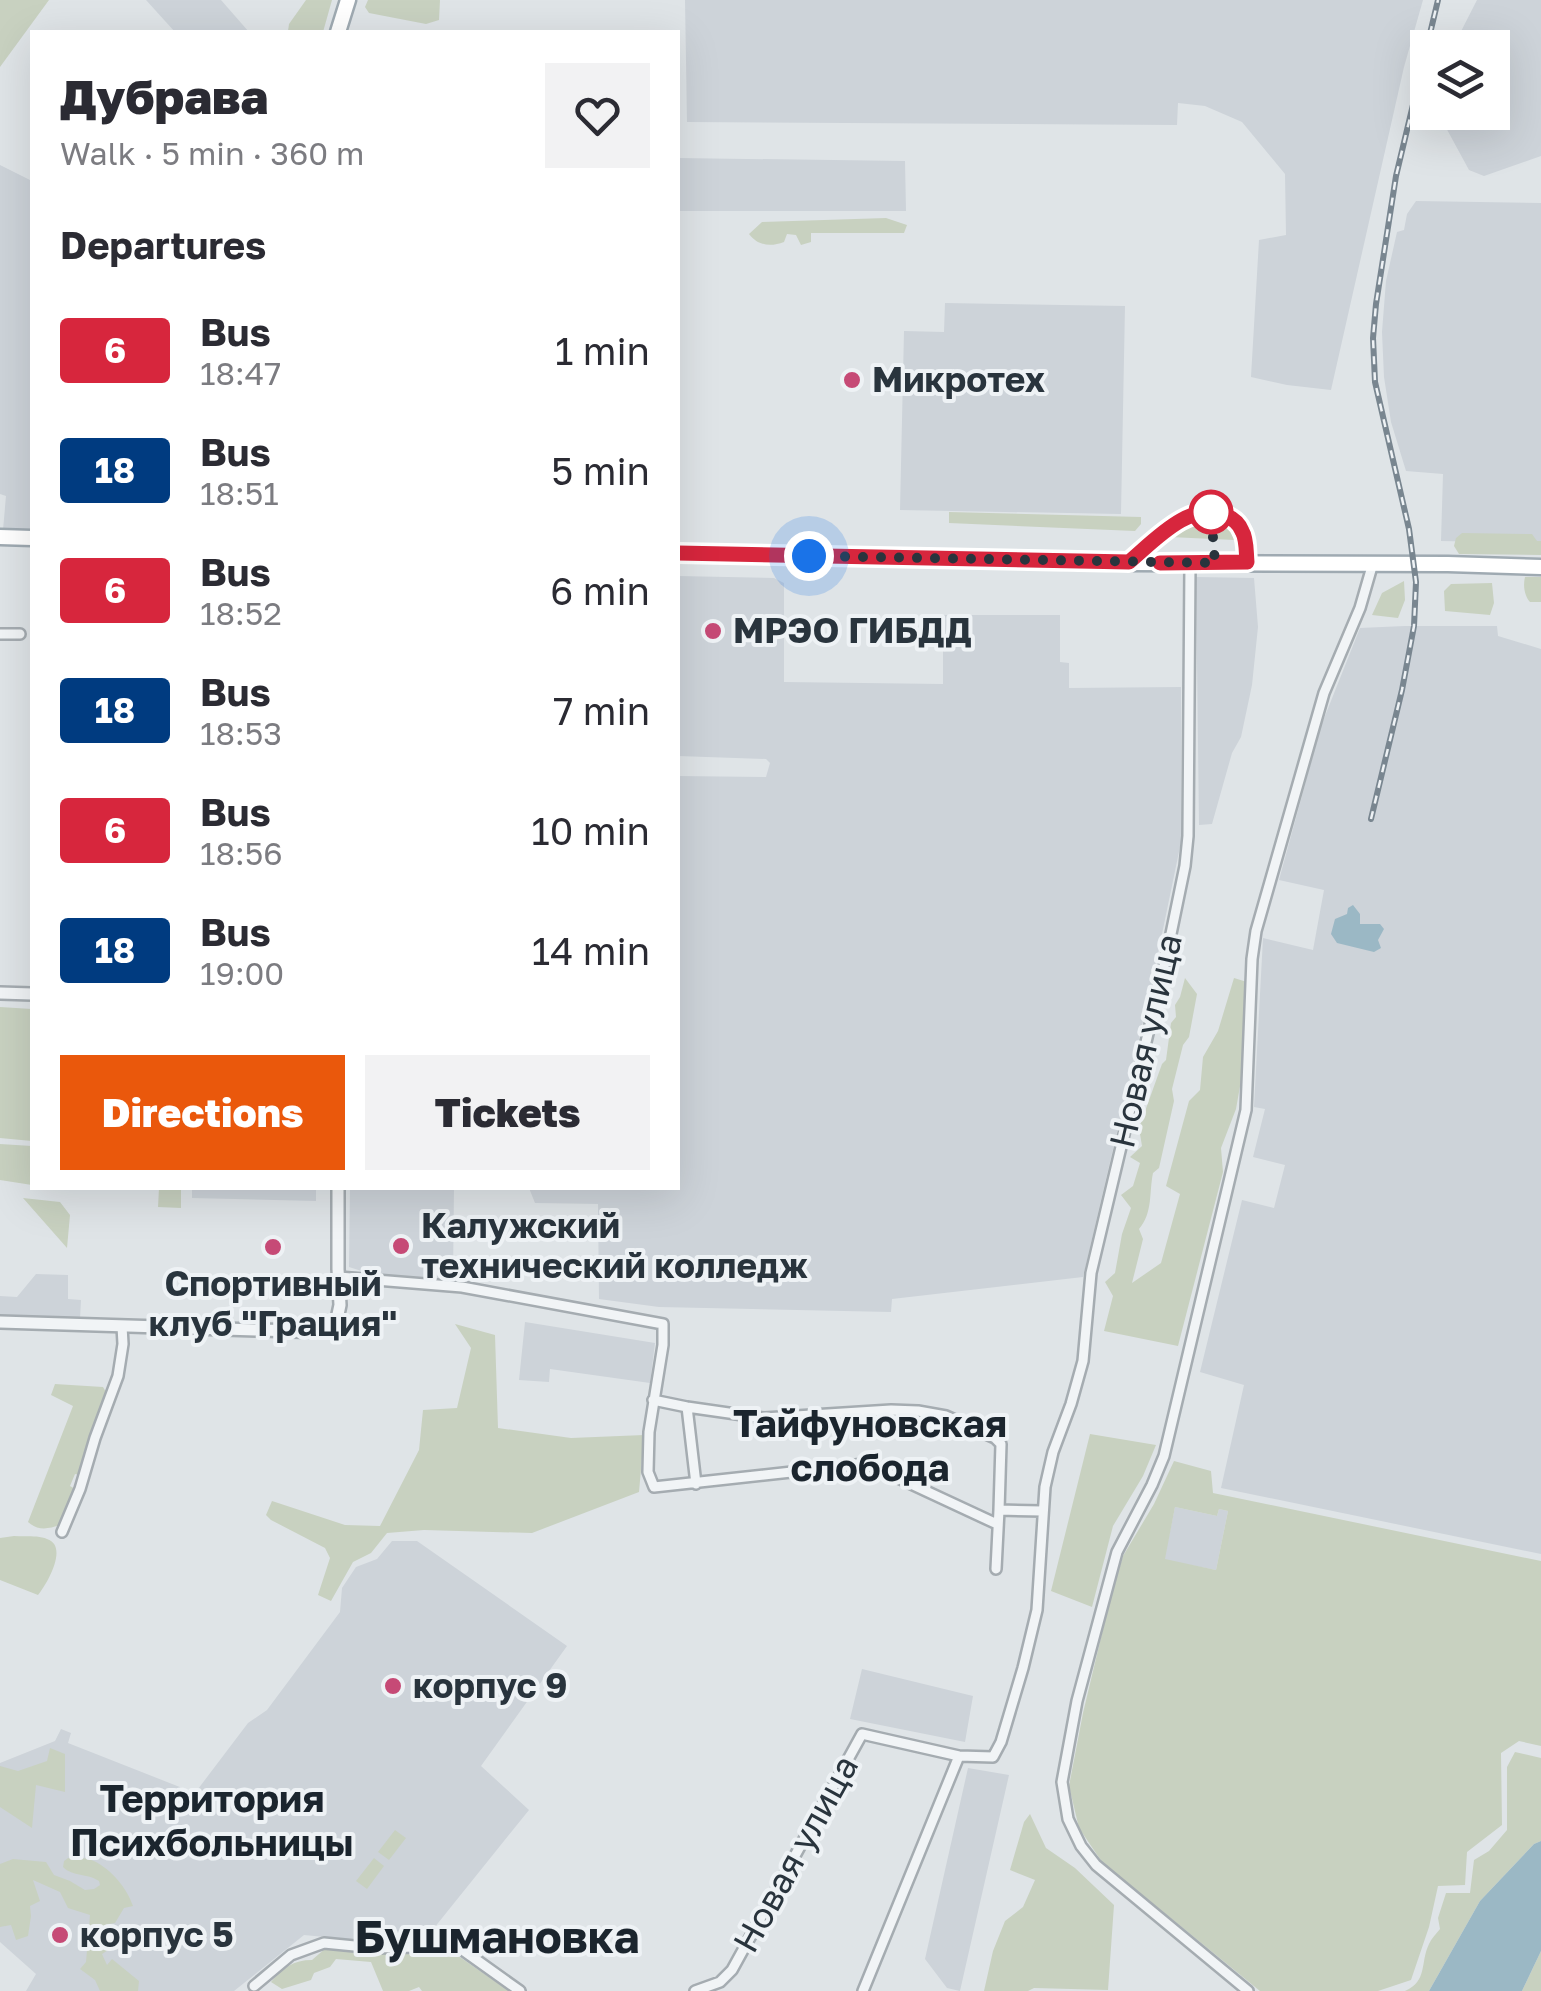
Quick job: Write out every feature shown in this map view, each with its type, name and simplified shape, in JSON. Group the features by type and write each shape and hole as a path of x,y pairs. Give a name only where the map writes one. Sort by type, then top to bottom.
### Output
{"main road":[{"path":"339,30 348,0"},
{"path":"0,537 30,538"},
{"path":"680,553 1541,567"}],"street":[{"name":"Новая улица","path":"696,1991 720,1982 732,1970 862,1734 958,1756 993,1756 1001,1742 1037,1610 1044,1488 1083,1362 1091,1273 1185,866 1190,563"},
{"path":"1248,1991 1096,1865 1068,1819 1062,1782 1077,1701 1118,1552 1164,1456 1246,1110 1256,931 1324,693 1360,608 1373,564"},
{"path":"0,634 20,634"},
{"path":"0,993 30,994"},
{"path":"0,1322 324,1332 334,1324 340,1305 338,1190"},
{"path":"339,1278 462,1287 663,1324 648,1472 654,1486 864,1464 997,1524"},
{"path":"62,1532 118,1376 122,1326"},
{"path":"653,1400 764,1418 890,1410 946,1416 995,1438 1001,1444 996,1569"},
{"path":"688,1408 696,1484"},
{"path":"998,1510 1042,1512"},
{"path":"863,1991 958,1756"},
{"path":"254,1986 292,1955 324,1942 375,1948 457,1946 520,1991"}],"shaded area":[{"path":"146,0 221,0 247,30 173,30"},
{"path":"685,0 1423,0 1414,30 1410,30 1410,46 1331,390 1251,377 1259,240 1286,235 1285,174 1242,122 1205,106 1178,103 1177,125 687,122"},
{"path":"1477,0 1541,0 1541,156 1484,176 1469,170 1447,130 1510,130 1510,30 1462,30"},
{"path":"680,158 905,161 906,211 680,211"},
{"path":"0,165 30,180 30,530 3,530 6,496 0,494"},
{"path":"1416,201 1541,203 1541,543 1441,541 1443,474 1406,471 1391,422 1382,332 1386,281 1397,232 1404,230 1407,214"},
{"path":"945,303 1125,306 1121,514 900,510 904,331 944,332"},
{"path":"680,576 774,578 784,583 784,682 943,684 943,615 1060,615 1060,662 1069,663 1069,688 1181,687 1181,842 1156,963 1151,970 1156,974 1083,1277 892,1299 891,1312 659,1307 599,1299 598,1204 535,1203 530,1190 680,1190 680,776 766,777 770,763 766,759 680,756"},
{"path":"1196,577 1254,578 1258,627 1241,737 1232,753 1212,824 1199,825"},
{"path":"1497,626 1498,636 1541,649 1541,1554 1221,1488 1244,1385 1200,1372 1242,1200 1274,1208 1285,1165 1253,1157 1265,1109 1254,1107 1263,938 1313,950 1324,890 1279,880 1321,726 1360,628"},
{"path":"192,1190 316,1190 316,1201 192,1198"},
{"name":"Калужский технический колледж","path":"350,1190 454,1190 453,1279 374,1275 349,1267"},
{"path":"36,1274 68,1275 68,1299 81,1300 80,1319 0,1315 0,1296 17,1297"},
{"path":"525,1322 655,1343 650,1383 550,1369 549,1382 519,1380"},
{"path":"1175,1507 1217,1516 1219,1509 1228,1511 1216,1570 1164,1560"},
{"path":"392,1541 417,1541 567,1646 481,1766 529,1810 422,1943 304,1935 234,1991 26,1991 36,1974 0,1942 0,1763 55,1741 61,1729 71,1733 68,1743 195,1793 248,1723 267,1710 340,1612 342,1588 356,1567 377,1559"},
{"path":"862,1669 973,1696 965,1742 850,1719"},
{"path":"968,1768 1009,1775 960,1991 947,1988 925,1959"}],"green space":[{"path":"0,0 49,0 0,67"},
{"path":"306,0 332,0 324,30 288,30"},
{"path":"368,0 440,0 439,20 426,24 369,13 365,7"},
{"path":"886,218 907,225 904,233 811,233 811,242 801,245 796,235 787,234 784,242 770,245 749,234 762,222"},
{"path":"949,512 1141,517 1141,524 1135,531 949,523"},
{"path":"1193,523 1229,525 1238,534 1234,540 1170,537"},
{"path":"1462,533 1532,534 1541,541 1541,555 1459,554 1454,546"},
{"path":"1525,577 1541,577 1541,602 1528,599"},
{"path":"1404,581 1405,600 1398,618 1372,615 1382,593"},
{"path":"1492,583 1494,603 1490,615 1445,611 1444,591 1451,584"},
{"path":"1185,978 1197,994 1189,1037 1183,1045 1172,1089 1174,1101 1159,1168 1153,1173 1149,1209 1139,1229 1143,1239 1132,1283 1161,1263 1180,1194 1166,1186 1189,1101 1200,1090 1203,1057 1218,1031 1234,978 1247,982 1242,1075 1236,1109 1221,1148 1223,1172 1178,1346 1104,1331 1113,1296 1105,1282 1115,1273 1131,1208 1121,1195 1133,1186 1140,1163 1130,1157 1142,1146 1139,1128 1166,1060 1175,1005"},
{"path":"0,1007 30,1009 30,1141 0,1138"},
{"path":"0,1144 30,1146 30,1185 0,1180"},
{"path":"159,1190 181,1190 181,1208 158,1207"},
{"path":"23,1198 60,1202 70,1215 67,1248"},
{"path":"455,1324 495,1335 498,1428 571,1438 644,1435 639,1492 532,1533 387,1533 371,1553 353,1562 331,1601 318,1595 330,1558 325,1548 271,1520 266,1515 272,1501 345,1525 380,1526 419,1450 423,1410 457,1408 471,1348"},
{"path":"55,1384 103,1387 106,1392 79,1475 75,1474 70,1486 75,1489 60,1525 43,1528 28,1522 73,1406 51,1395"},
{"path":"1090,1434 1156,1445 1143,1476 1113,1526 1092,1607 1051,1591"},
{"path":"1174,1461 1211,1471 1213,1493 1541,1561 1541,1746 1519,1741 1501,1753 1502,1825 1467,1852 1465,1885 1438,1886 1411,1980 1378,1991 1260,1991 1102,1862 1079,1828 1069,1786 1083,1713 1123,1556","holes":["1175,1507 1217,1516 1219,1509 1228,1511 1216,1570 1165,1559"]},
{"path":"0,1538 43,1538 56,1549 54,1566 38,1595 0,1580"},
{"path":"50,1748 65,1754 65,1792 36,1785 32,1828 0,1807 0,1766 18,1771 47,1761"},
{"path":"1515,1752 1541,1758 1541,1841 1480,1901 1429,1991 1405,1991 1417,1982 1429,1944 1440,1929 1438,1918 1446,1893 1470,1893 1474,1860 1489,1851 1507,1830 1507,1767"},
{"path":"1030,1814 1046,1848 1075,1868 1114,1905 1108,1990 984,1991 1005,1921 1023,1907 1035,1880 1010,1870"},
{"path":"395,1830 406,1838 389,1860 378,1852"},
{"path":"68,1858 88,1859 101,1865 127,1893 133,1906 124,1908 115,1923 103,1929 112,1940 110,1949 102,1954 107,1965 112,1959 139,1981 138,1991 100,1991 95,1980 80,1969 86,1962 90,1915 68,1908 60,1892 33,1880 40,1901 30,1906 28,1936 16,1940 11,1925 0,1927 0,1864 13,1859 46,1862 54,1875 85,1890 100,1885 99,1881 63,1867"},
{"path":"374,1858 384,1866 367,1889 356,1881"},
{"path":"327,1947 454,1953 509,1991 422,1991 419,1987 383,1991 371,1962 336,1959 330,1967 314,1973 311,1980 282,1989 271,1982 289,1966 312,1960"},
{"path":"1541,1951 1541,1991 1522,1991"}],"water":[{"path":"1353,905 1360,914 1360,924 1380,924 1384,929 1378,940 1381,948 1374,952 1337,943 1331,934 1335,919 1347,914"},
{"path":"1541,1841 1541,1951 1522,1991 1429,1991 1480,1901"}],"railway":[{"path":"1371,819 1402,690 1414,626 1416,582 1409,529 1375,382 1373,338 1396,176 1438,0"}],"bus line":[{"name":"6","path":"680,553 1129,562 1170,528 1206,511 1220,512 1234,520 1244,533 1247,562 1160,563"}],"place":[{"name":"Микротех","path":"852,380"},
{"name":"МРЭО ГИБДД","path":"713,631"},
{"name":"Калужский технический колледж","path":"401,1246"},
{"name":"Спортивный клуб \"Грация\"","path":"273,1247"},
{"name":"корпус 9","path":"393,1686"},
{"name":"корпус 5","path":"60,1935"}],"district":[{"name":"Тайфуновская слобода","path":"870,1446"},
{"name":"Территория Психбольницы","path":"212,1821"},
{"name":"Бушмановка","path":"497,1937"}],"route":[{"path":"809,556 1215,563 1211,512"}]}
